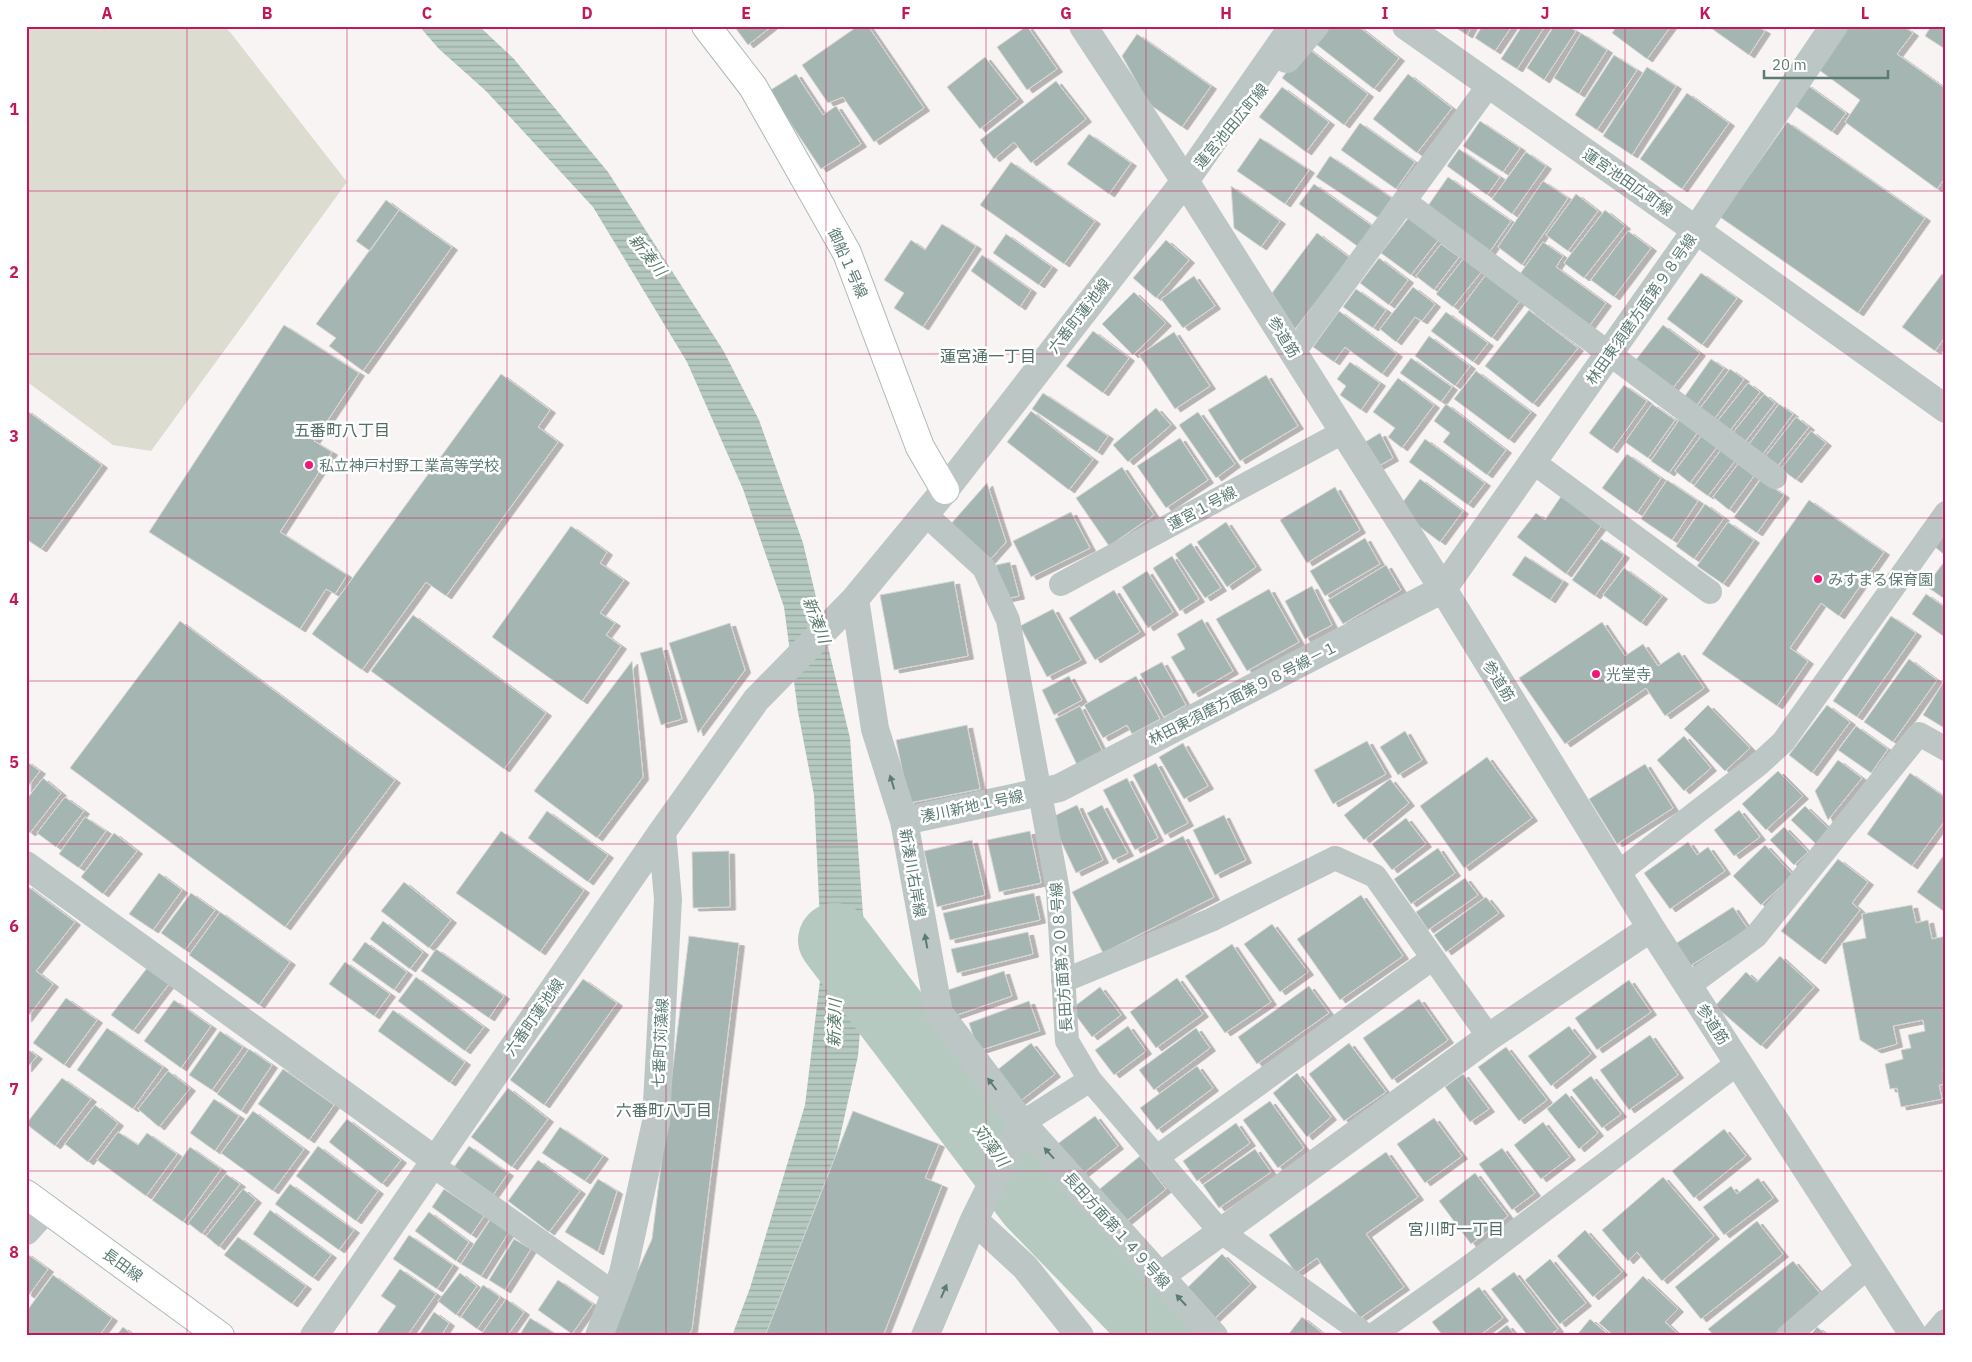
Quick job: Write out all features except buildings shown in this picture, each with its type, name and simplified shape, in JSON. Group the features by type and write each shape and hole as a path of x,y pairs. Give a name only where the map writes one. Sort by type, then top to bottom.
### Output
{"street":[{"name":"御船１号線","path":"706,26 754,86 847,253 920,446 944,490"},
{"name":"参道筋","path":"1083,26 1294,352 1443,589 1651,928 1914,1336"},
{"name":"六番町蓮池線","path":"314,1336 662,832 756,700 856,599 925,514 1185,181 1293,26"},
{"name":"蓮宮池田広町線","path":"1185,181 1315,26"},
{"name":"蓮宮池田広町線","path":"1406,26 1946,409"},
{"name":"林田東須磨方面第９８号線","path":"1443,589 1696,230 1834,26"},
{"name":"林田東須磨方面第９８号線－１","path":"1040,791 1059,788 1443,589"},
{"name":"新湊川右岸線","path":"856,599 875,730 904,821 939,1013 1022,1123"},
{"name":"湊川新地１号線","path":"904,821 1040,791"},
{"name":"七番町苅藻線","path":"599,1336 623,1273 656,1122 668,900 662,832"},
{"path":"26,865 433,1162"},
{"path":"1159,1277 1489,1037 1651,928"},
{"path":"925,1336 974,1220 1022,1123"},
{"name":"長田方面第１４９号線","path":"1022,1123 1214,1336"},
{"path":"26,1232 36,1202"},
{"name":"長田線","path":"36,1202 220,1336"},
{"path":"974,1220 1025,1267 1080,1336"},
{"path":"1935,1336 1946,1323"}],"lane":[{"path":"1294,352 1489,85"},
{"path":"1404,201 1775,477"},
{"name":"蓮宮１号線","path":"1061,584 1343,432"},
{"path":"1533,462 1710,592"},
{"path":"1618,873 1759,764 1784,742 1946,513"},
{"name":"長田方面第２０８号線","path":"925,514 984,568 1008,620 1058,891 1067,1041 1090,1080 1220,1231 1367,1336"},
{"path":"1688,986 1756,936 1919,734 1946,749"},
{"path":"1063,981 1211,920 1335,858 1375,876 1489,1037"},
{"path":"1157,1157 1433,958"},
{"path":"1372,1336 1469,1267 1738,1063"},
{"path":"1022,1123 1090,1080"},
{"path":"433,1162 615,1294"},
{"path":"1788,1336 1869,1266"}],"shaded area":[{"path":"26,26 224,26 347,182 151,451 113,445 26,381"}],"water":[{"name":"新湊川","path":"419,26 479,26 514,59 608,172 723,350 759,420 803,543 850,738 866,955 858,1056 821,1222 772,1336 732,1336 750,1288 805,1105 822,964 814,795 798,712 784,607 743,489 687,362 593,207 486,91 439,49"}],"waterway":[{"name":"苅藻川","path":"835,940 1033,1201 1164,1336"}],"place":[{"name":"私立神戸村野工業高等学校","path":"309,465"},
{"name":"みすまる保育園","path":"1818,579"},
{"name":"光堂寺","path":"1596,674"}],"district":[{"name":"蓮宮通一丁目","path":"988,356"},
{"name":"五番町八丁目","path":"342,430"},
{"name":"六番町八丁目","path":"664,1110"},
{"name":"宮川町一丁目","path":"1456,1229"}]}
